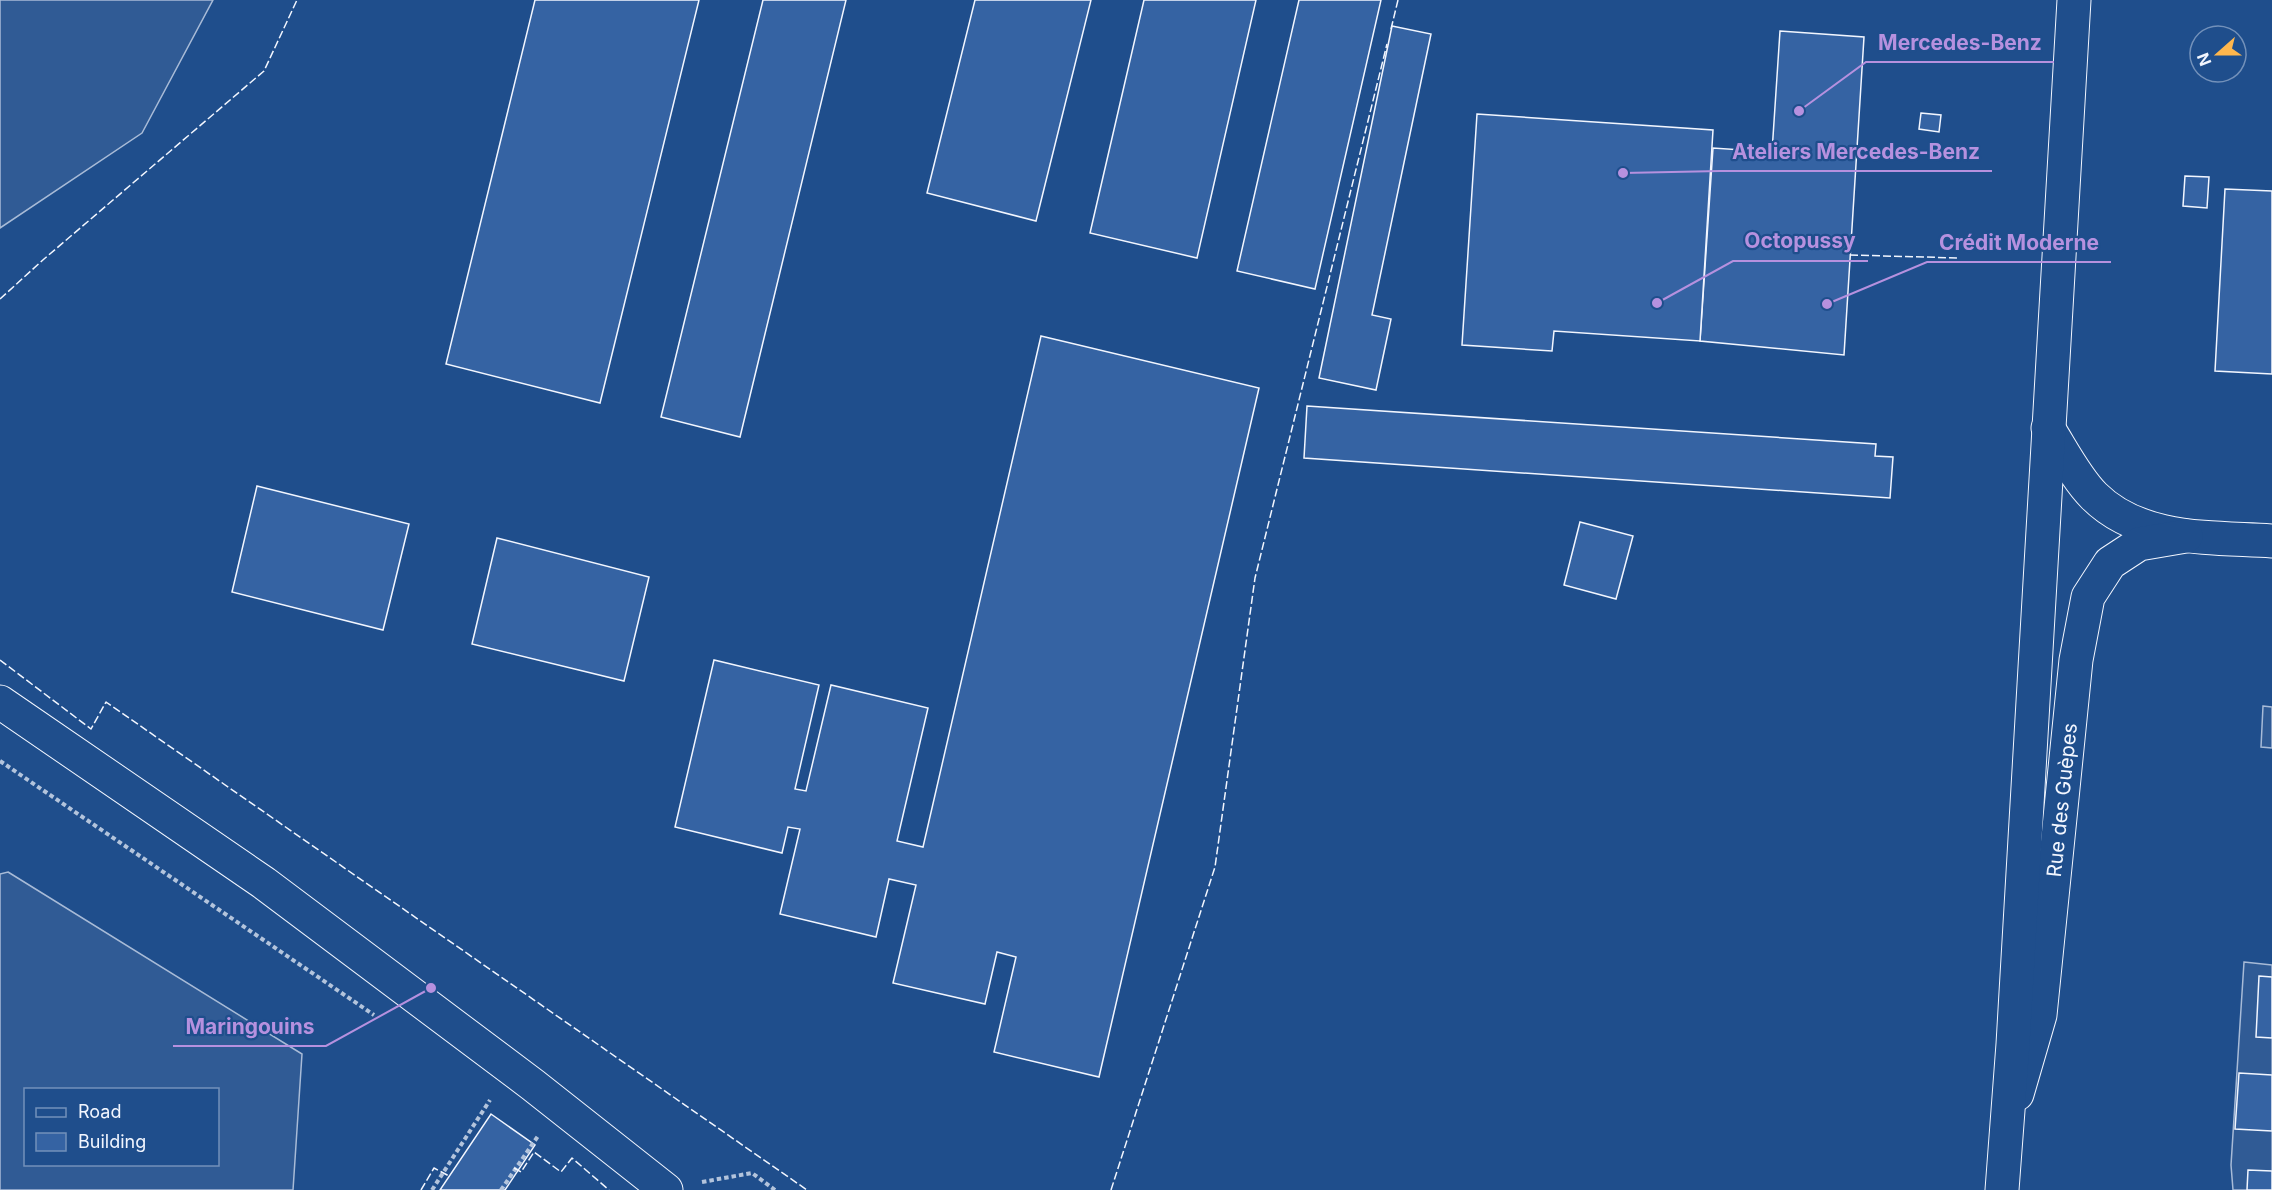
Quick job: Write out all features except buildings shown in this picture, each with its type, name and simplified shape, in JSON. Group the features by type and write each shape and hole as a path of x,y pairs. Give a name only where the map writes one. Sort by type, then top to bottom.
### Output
{"main road":[{"path":"2002,1190 2008,1121 2074,0"},
{"name":"Rue des Guèpes","path":"2048,428 2093,496 2115,513 2140,526 2186,536 2272,541"},
{"name":"Rue des Guèpes","path":"2008,1121 2040,1015 2076,660 2088,597 2110,563 2139,544 2186,536"},
{"path":"0,702 264,883 533,1084 666,1190"}],"path":[{"path":"0,761 356,1005"},
{"path":"432,1190 491,1099"},
{"path":"501,1190 539,1134"},
{"path":"704,1183 752,1173 775,1190"}],"shaded area":[{"path":"0,0 213,0 142,133 0,228"},
{"path":"2263,706 2272,707 2272,748 2261,747"},
{"path":"8,872 302,1054 293,1190 0,1190 0,874"},
{"path":"2244,962 2272,965 2272,1190 2233,1190 2231,1165"}],"fence":[{"path":"0,299 264,71 297,0"},
{"path":"1391,29 1398,0"},
{"path":"1111,1190 1215,867 1255,578 1387,44"},
{"path":"1850,255 1959,258"},
{"path":"0,660 91,729 106,702 807,1190"},
{"path":"514,1168 521,1172 534,1152 561,1172 572,1158 609,1190"},
{"path":"421,1190 434,1168 449,1176"}],"place":[{"name":"Mercedes-Benz","path":"1799,111"},
{"name":"Ateliers Mercedes-Benz","path":"1623,173"},
{"name":"Octopussy","path":"1657,303"},
{"name":"Crédit Moderne","path":"1827,304"},
{"name":"Maringouins","path":"431,988"}]}
